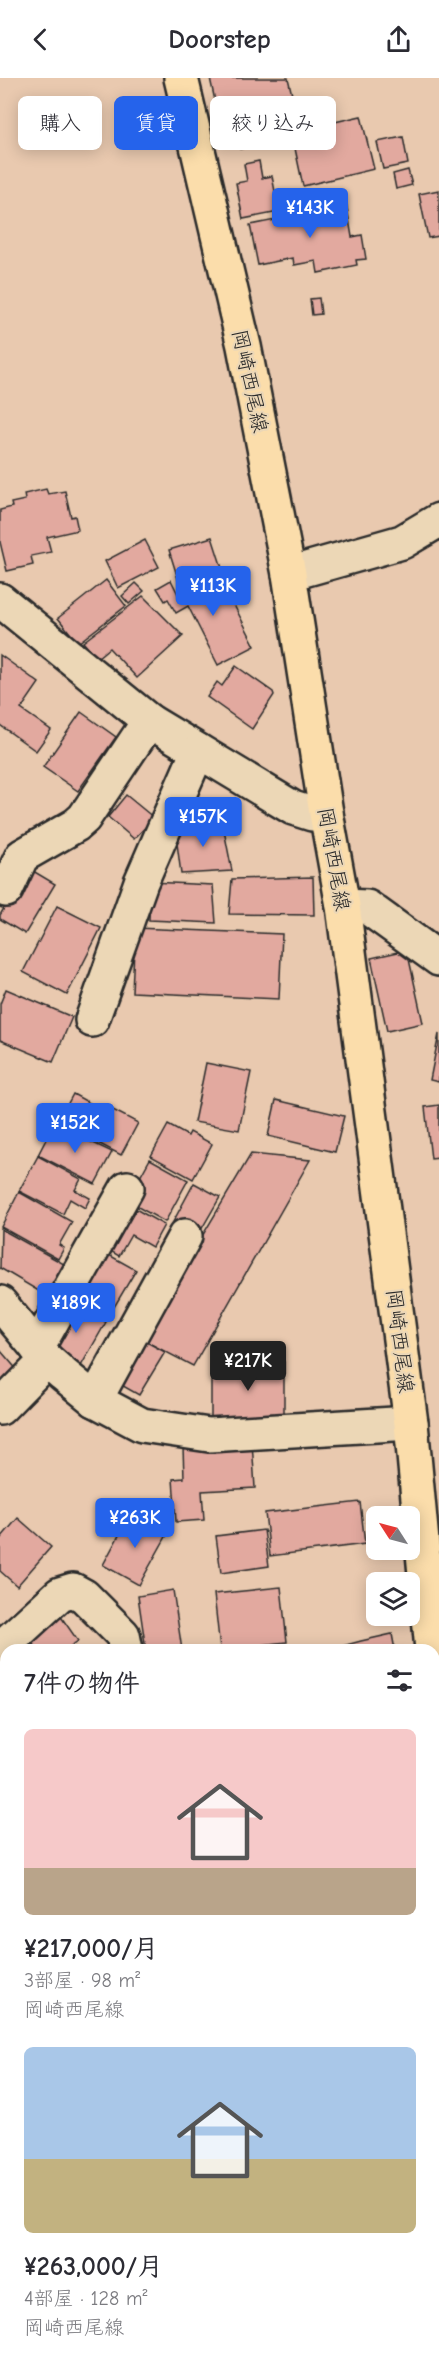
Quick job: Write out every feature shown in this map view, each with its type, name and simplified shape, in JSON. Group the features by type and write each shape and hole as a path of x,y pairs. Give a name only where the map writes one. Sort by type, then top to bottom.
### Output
{"main road":[{"name":"岡崎西尾線","path":"181,78 244,346 289,574 326,813 343,906 411,1423 431,1644"}],"street":[{"path":"289,574 402,542 439,520"},
{"path":"0,600 150,721 293,808 312,814 326,813"},
{"path":"6,890 11,853 76,825 84,818 150,721"},
{"path":"92,1020 141,882 198,751"},
{"path":"343,906 367,907 439,959"},
{"path":"0,1408 42,1354 127,1188"},
{"path":"95,1400 185,1236"},
{"path":"0,1303 42,1354 95,1400 142,1425 209,1435 411,1423"},
{"path":"4,1644 60,1594 73,1590 84,1596 123,1635 125,1644"}],"building":[{"path":"210,78 288,78 292,96 214,96"},
{"path":"361,116 374,169 303,186 295,150 336,150 336,122"},
{"path":"403,137 408,164 383,169 377,142"},
{"path":"259,161 262,178 272,176 279,212 243,219 236,183 247,181 244,164"},
{"path":"408,170 412,185 396,189 393,174"},
{"path":"439,190 439,236 428,238 419,194"},
{"path":"346,202 352,237 362,235 366,259 356,260 357,265 318,273 316,261 294,265 293,258 258,265 250,225 306,214 306,210"},
{"path":"319,298 321,314 312,315 310,299"},
{"path":"46,489 48,494 65,491 71,517 75,516 78,530 47,537 51,552 31,556 33,565 7,571 0,542 0,510 12,507 11,503 25,500 24,494"},
{"path":"212,537 222,568 179,582 169,550"},
{"path":"145,540 159,567 118,588 105,561"},
{"path":"218,574 255,646 218,665 188,606 176,613 168,599 165,601 157,588 171,580 178,594"},
{"path":"106,580 126,606 78,643 58,618"},
{"path":"136,583 144,591 129,604 122,596"},
{"path":"143,596 183,636 137,678 109,648 97,658 83,642"},
{"path":"0,655 39,683 21,709 51,730 36,751 0,725"},
{"path":"236,666 274,695 252,729 207,697 217,682 222,686"},
{"path":"81,712 116,737 78,791 43,767"},
{"path":"126,795 154,818 134,839 108,817"},
{"path":"222,820 232,871 181,874 175,828"},
{"path":"28,868 55,884 25,934 0,919 0,915"},
{"path":"313,877 314,915 229,914 232,879"},
{"path":"150,882 213,885 216,923 149,920"},
{"path":"57,906 101,928 67,995 23,972"},
{"path":"135,928 282,934 279,999 132,992"},
{"path":"407,950 423,1023 387,1031 371,958"},
{"path":"6,989 72,1017 53,1062 0,1040 0,1004"},
{"path":"439,1034 439,1082 430,1080"},
{"path":"206,1063 251,1072 239,1130 194,1122"},
{"path":"73,1094 95,1106 88,1118 103,1126 113,1110 138,1123 121,1155 58,1122"},
{"path":"276,1100 344,1116 335,1152 268,1136"},
{"path":"439,1105 439,1158 431,1159 425,1107"},
{"path":"54,1124 112,1152 95,1184 38,1155"},
{"path":"168,1125 188,1136 190,1132 212,1144 193,1179 151,1156"},
{"path":"251,1154 310,1160 193,1366 141,1339"},
{"path":"38,1156 81,1179 75,1190 90,1198 85,1208 70,1199 63,1214 19,1191"},
{"path":"150,1159 188,1180 165,1222 127,1201"},
{"path":"194,1183 220,1197 197,1237 172,1224"},
{"path":"19,1192 72,1222 59,1245 64,1248 58,1259 1,1227"},
{"path":"125,1203 164,1225 152,1247 131,1235 119,1256 102,1246"},
{"path":"1,1229 64,1264 47,1296 0,1268"},
{"path":"100,1250 136,1270 107,1319 72,1299"},
{"path":"71,1301 106,1322 81,1366 45,1346"},
{"path":"141,1339 165,1352 139,1395 116,1382"},
{"path":"0,1350 19,1372 0,1389"},
{"path":"284,1362 284,1421 211,1421 211,1363"},
{"path":"252,1442 255,1488 202,1491 204,1520 176,1522 173,1479 184,1478 183,1447"},
{"path":"360,1502 365,1544 270,1556 265,1513"},
{"path":"131,1513 168,1533 139,1585 103,1565"},
{"path":"18,1518 51,1547 17,1586 0,1571 0,1539"},
{"path":"264,1530 269,1566 221,1573 216,1536"},
{"path":"281,1587 287,1642 219,1644 214,1594"},
{"path":"173,1590 181,1644 145,1644 138,1596"},
{"path":"57,1611 78,1641 74,1644 33,1644 25,1633"},
{"path":"392,1634 394,1644 350,1644"}]}
